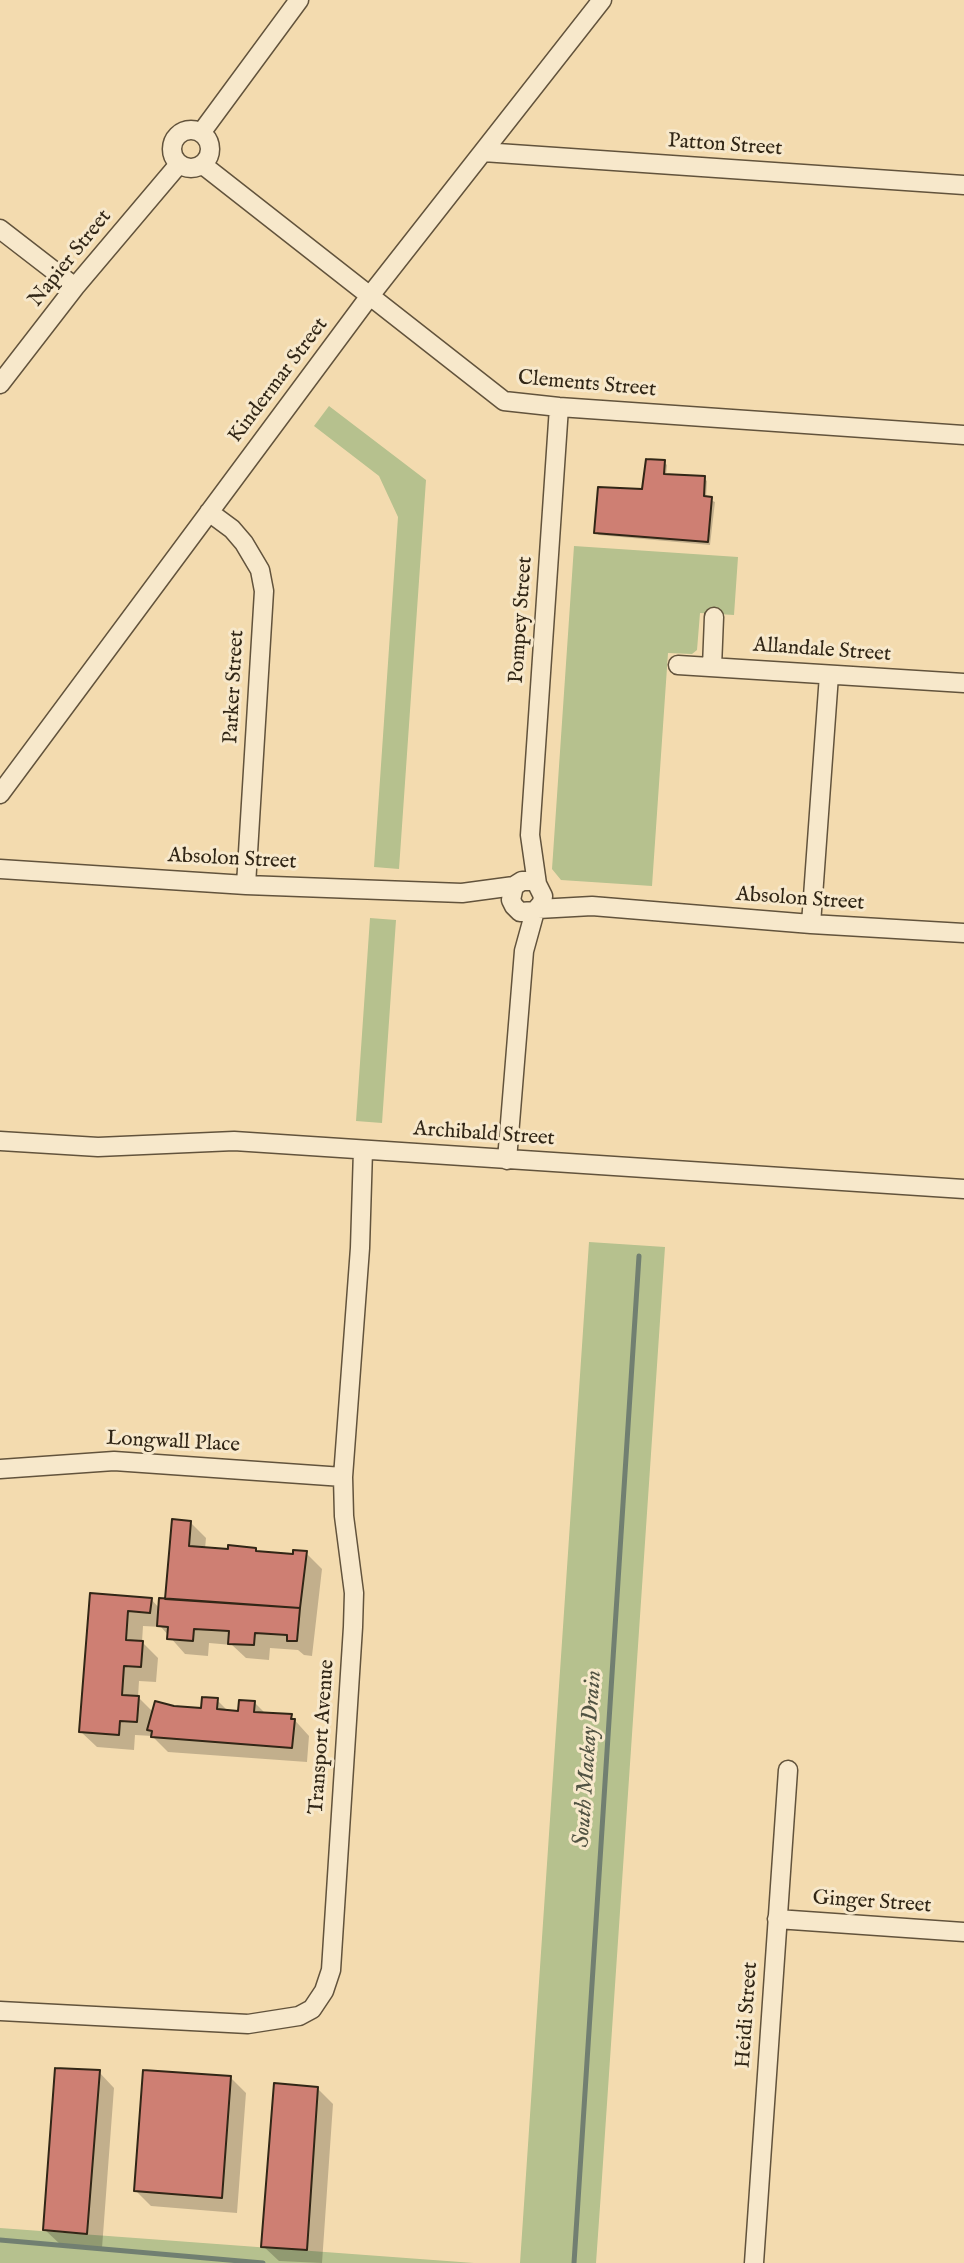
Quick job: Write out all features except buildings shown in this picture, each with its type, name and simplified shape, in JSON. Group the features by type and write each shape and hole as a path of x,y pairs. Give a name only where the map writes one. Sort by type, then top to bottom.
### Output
{"street":[{"path":"201,133 299,0"},
{"name":"Kindermar Street","path":"0,794 369,297 602,0"},
{"path":"189,130 201,133 208,140 210,149 203,165 190,169 179,164 172,150 176,138 189,130"},
{"name":"Patton Street","path":"483,152 964,185"},
{"name":"Napier Street","path":"0,384 75,287 179,164"},
{"name":"Clements Street","path":"203,165 504,401 964,435"},
{"path":"0,229 75,287"},
{"name":"Pompey Street","path":"515,885 530,835 559,407"},
{"name":"Parker Street","path":"209,512 244,543 260,570 264,591 246,885"},
{"path":"712,667 714,617"},
{"name":"Allandale Street","path":"678,665 964,683"},
{"path":"811,924 829,675"},
{"name":"Pompey Street","path":"530,835 539,887"},
{"name":"Absolon Street","path":"0,869 246,885 462,893 515,885"},
{"path":"508,1160 524,951 543,896 539,887 527,880 515,885 511,893 524,951"},
{"name":"Absolon Street","path":"539,887 592,906"},
{"name":"Absolon Street","path":"462,893 515,908"},
{"name":"Absolon Street","path":"537,910 592,906 964,933"},
{"path":"515,908 525,913 537,910"},
{"name":"Archibald Street","path":"0,1141 98,1147 234,1141 964,1189"},
{"name":"Transport Avenue","path":"0,2011 248,2024 299,2016 313,2009 324,1991 331,1970 353,1627 354,1593 344,1516 343,1477 360,1248 363,1150"},
{"name":"Longwall Place","path":"0,1469 114,1461 343,1477"},
{"name":"Heidi Street","path":"754,2263 788,1770"},
{"name":"Ginger Street","path":"777,1919 964,1931"}],"green space":[{"path":"329,406 426,480 399,869 374,867 398,517 379,476 314,426"},
{"path":"574,546 738,557 734,615 700,613 697,650 692,654 668,653 652,886 561,880 552,869"},
{"path":"370,918 396,920 382,1123 356,1121"},
{"path":"589,1242 665,1247 596,2263 520,2263"},
{"path":"0,2228 474,2263 0,2263"}],"waterway":[{"name":"South Mackay Drain","path":"574,2263 639,1256"},
{"path":"0,2240 263,2263"}]}
